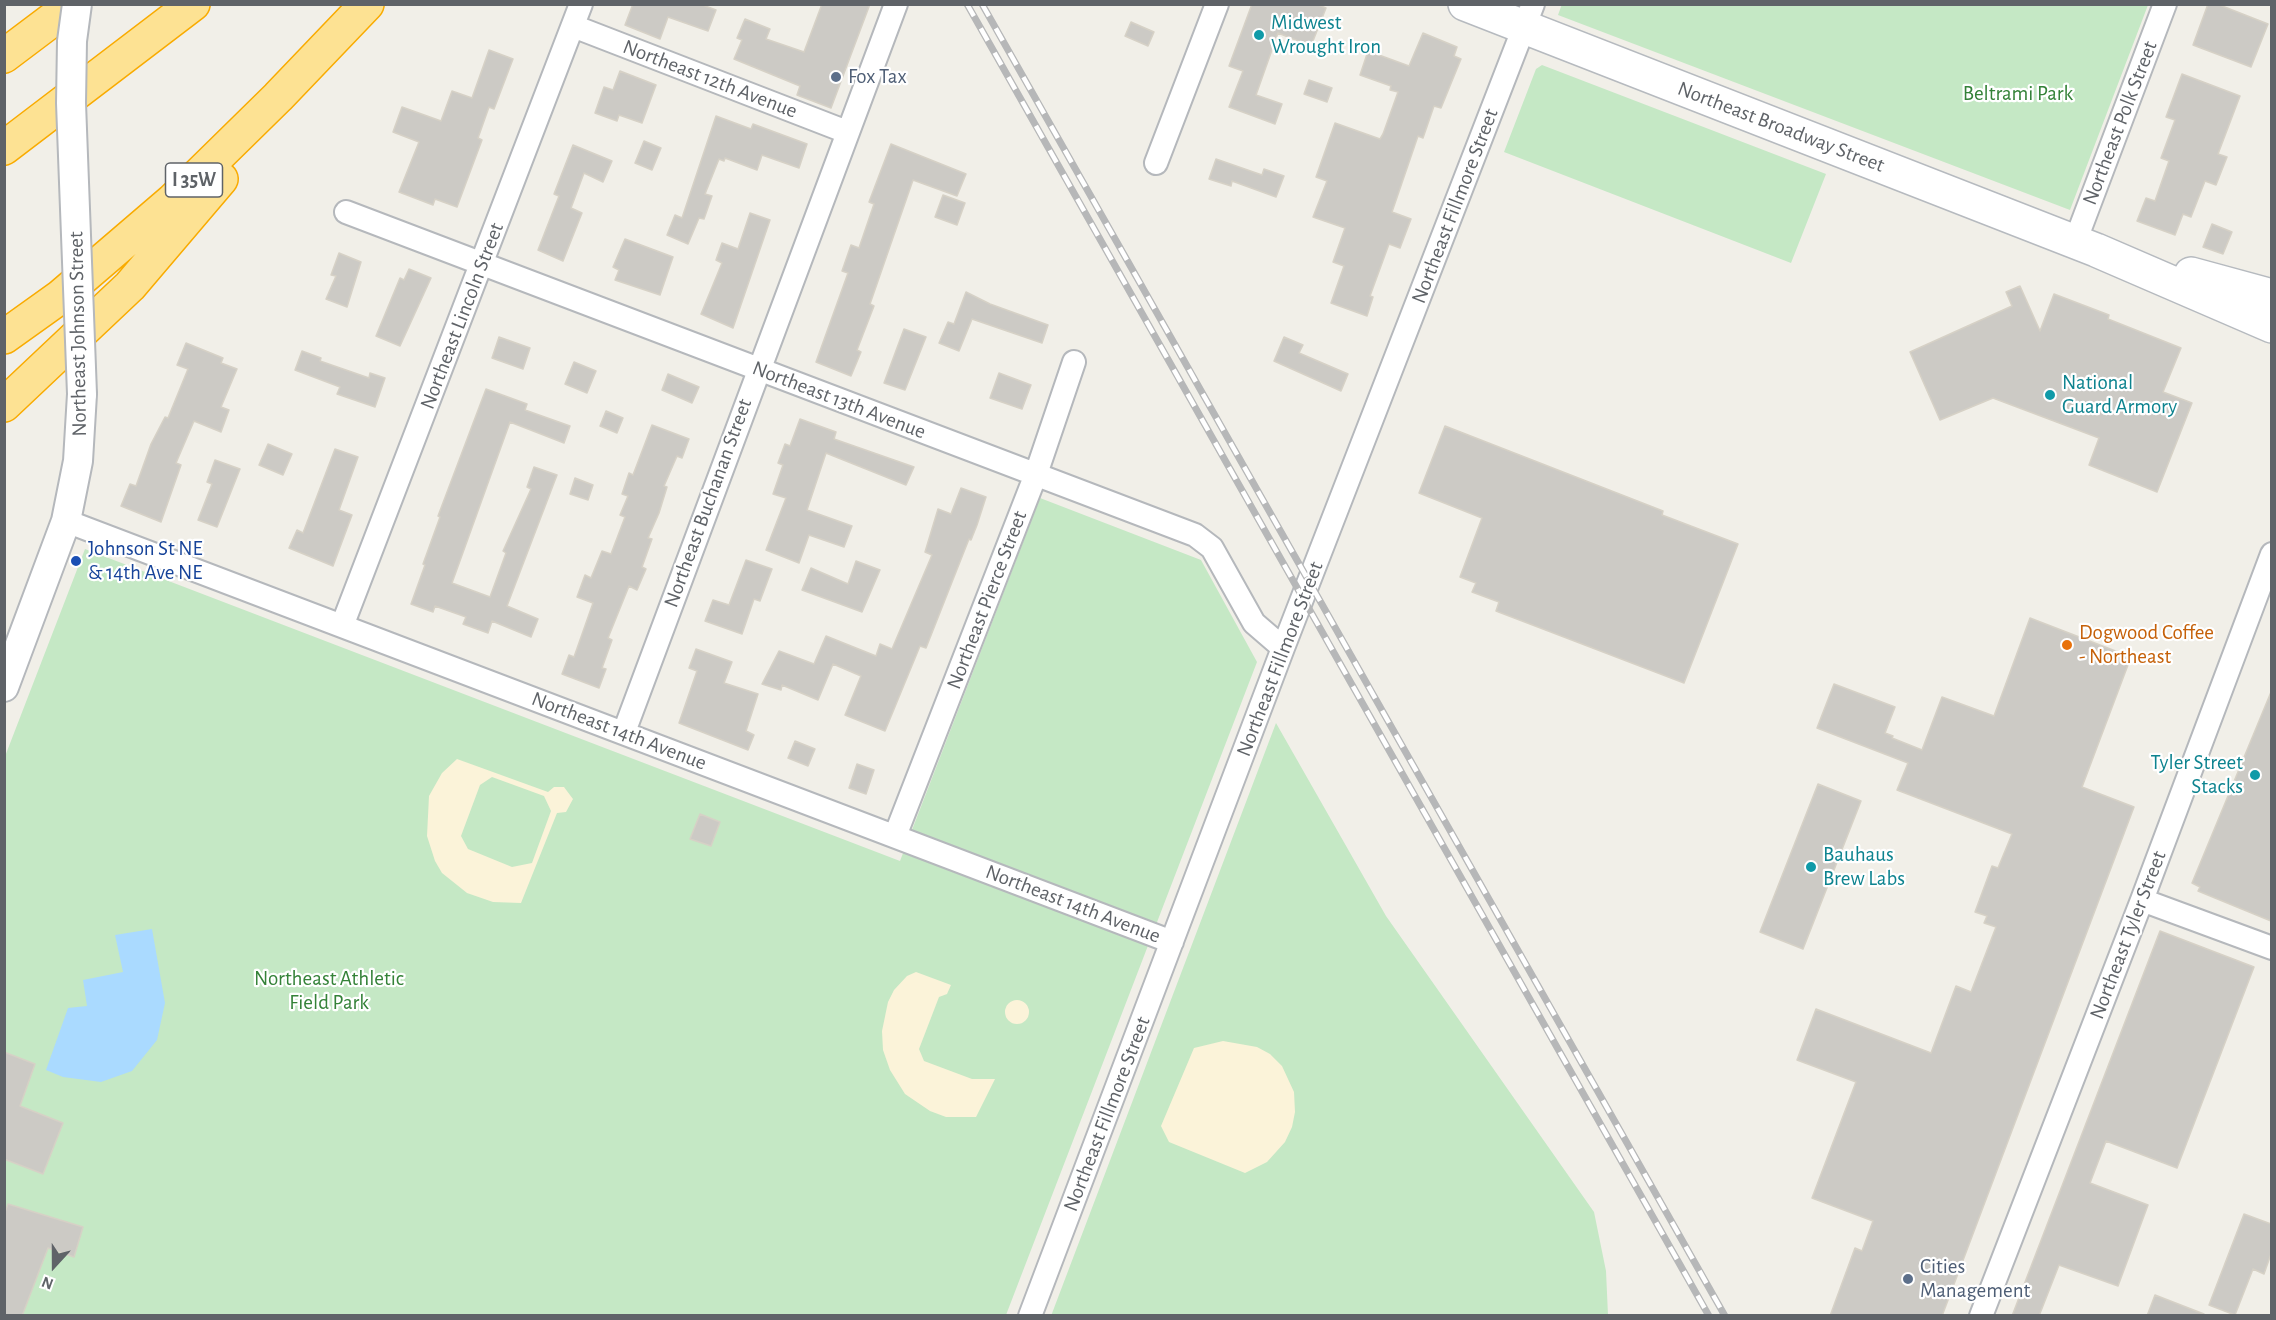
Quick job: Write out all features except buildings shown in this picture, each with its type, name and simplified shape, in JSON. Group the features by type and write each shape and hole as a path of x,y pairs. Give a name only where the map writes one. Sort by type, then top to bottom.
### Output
{"highway":[{"path":"4,148 193,4"},
{"name":"I 35W","path":"4,337 60,297 120,248 224,151 367,4"},
{"path":"4,41 72,6"},
{"path":"4,56 72,6"},
{"path":"4,405 158,256 333,41"}],"main road":[{"name":"Northeast Broadway Street","path":"1465,4 1529,16 2085,246 2271,326"},
{"name":"Northeast Broadway Street","path":"2085,246 2271,296"}],"street":[{"name":"Northeast Lincoln Street","path":"342,626 483,265 581,4"},
{"name":"Northeast Buchanan Street","path":"624,732 896,4"},
{"path":"1156,163 1217,4"},
{"name":"Northeast Polk Street","path":"2085,246 2165,4"},
{"name":"Northeast Johnson Street","path":"4,687 66,521 78,461 82,394 71,102 72,6"},
{"name":"Northeast Fillmore Street","path":"1030,1316 1283,648 1529,16"},
{"name":"Northeast 12th Avenue","path":"573,26 847,132"},
{"name":"Northeast 13th Avenue","path":"346,212 1195,535 1212,548 1254,623 1283,648"},
{"name":"Northeast Pierce Street","path":"895,836 1036,474 1074,362"},
{"name":"Northeast 14th Avenue","path":"66,521 1172,942"},
{"name":"Northeast Tyler Street","path":"1981,1316 2142,900 2271,554"},
{"path":"2142,900 2271,948"}],"green space":[{"name":"Beltrami Park","path":"1562,4 2148,5 2070,210 1558,15"},
{"path":"1542,65 1826,174 1791,263 1504,152 1536,69"},
{"name":"Northeast Athletic Field Park","path":"1040,498 1201,560 1257,662 1006,1315 5,1315 4,759 85,549 900,861"},
{"path":"1276,723 1386,916 1594,1212 1606,1271 1608,1315 1051,1316"}],"sand":[{"path":"457,759 548,792 554,787 564,787 573,799 566,812 557,813 521,903 493,902 467,893 442,873 435,861 427,836 429,796 442,773","holes":["492,777 544,796 551,811 532,863 512,867 468,849 461,836 480,785"]},
{"path":"916,972 951,985 947,994 939,997 919,1049 924,1061 972,1079 995,1079 976,1117 946,1117 930,1111 905,1094 890,1070 883,1050 882,1031 888,1002 894,990 907,976"},
{"path":"1017,1000 1026,1003 1029,1012 1026,1021 1017,1024 1008,1021 1005,1012 1008,1003"},
{"path":"1223,1041 1257,1047 1270,1054 1282,1066 1294,1092 1295,1112 1292,1127 1285,1142 1267,1162 1245,1173 1169,1142 1161,1126 1194,1048"}],"water":[{"path":"152,929 165,1003 157,1040 132,1071 101,1082 63,1077 46,1070 68,1008 87,1006 83,980 123,972 115,935"}],"railway":[{"path":"967,4 1709,1316"},
{"path":"982,4 1725,1316"}],"place":[{"name":"Midwest Wrought Iron","path":"1259,35"},
{"name":"Fox Tax","path":"836,77"},
{"name":"National Guard Armory","path":"2050,395"},
{"name":"Johnson St NE & 14th Ave NE","path":"76,561"},
{"name":"Dogwood Coffee - Northeast","path":"2067,645"},
{"name":"Tyler Street Stacks","path":"2255,775"},
{"name":"Bauhaus Brew Labs","path":"1811,867"},
{"name":"Cities Management","path":"1908,1279"}]}
